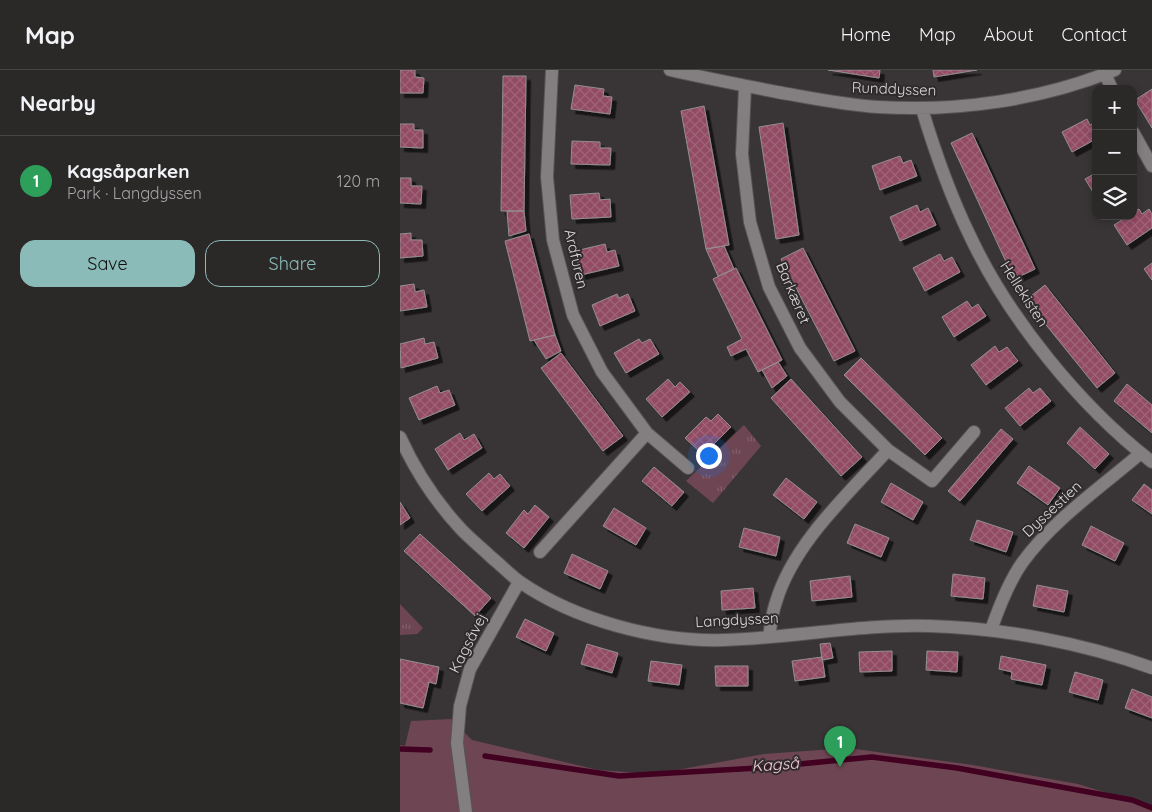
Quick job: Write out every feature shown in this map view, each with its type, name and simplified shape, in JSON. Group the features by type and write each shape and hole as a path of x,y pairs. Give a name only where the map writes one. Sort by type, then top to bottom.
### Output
{"street":[{"name":"Ardfuren","path":"552,70 547,177 553,240 573,315 602,372 646,433 688,468"},
{"name":"Runddyssen","path":"670,70 745,87 832,103 922,108 969,106 1015,99 1060,89 1110,72"},
{"path":"1110,72 1112,85"},
{"name":"Barkæret","path":"745,87 742,154 750,222 770,287 800,348 840,402 888,450 932,481 974,432"},
{"name":"Hellekisten","path":"922,108 947,184 970,238 1004,298 1051,362 1090,406 1152,462"},
{"path":"1137,139 1152,166"},
{"path":"540,552 646,433"},
{"name":"Langdyssen","path":"400,437 436,500 461,530 519,582 586,616 628,628 680,638 723,640 867,627 930,626 991,630 1078,646 1152,668"},
{"path":"769,636 776,602 798,555 830,514 888,450"},
{"name":"Dyssestien","path":"991,630 1003,596 1021,564 1044,536 1141,453"},
{"name":"Kagsåvej","path":"466,812 457,743 460,706 470,669 519,582"}],"green space":[{"path":"744,425 761,446 713,503 686,481"},
{"path":"400,604 423,628 417,634 400,635"},
{"path":"451,719 472,740 598,770 655,774 764,754 848,748 973,765 1078,784 1152,807 1152,812 400,812 400,745 405,746 411,721"}],"building":[{"path":"400,70 415,70 415,77 424,78 423,93 400,93"},
{"path":"828,70 880,70 879,78"},
{"path":"933,70 977,70 934,77"},
{"path":"503,76 526,76 524,211 501,211"},
{"path":"575,85 604,89 603,96 612,97 610,114 571,109"},
{"path":"1152,89 1152,128 1137,103 1137,99"},
{"path":"704,106 729,245 706,249 681,111"},
{"path":"1087,119 1090,125 1092,124 1092,141 1072,152 1062,132"},
{"path":"783,123 799,235 776,239 759,127"},
{"path":"400,124 414,124 414,130 423,130 423,148 400,147"},
{"path":"972,133 1035,269 1014,279 951,143"},
{"path":"572,141 600,142 600,148 611,148 610,165 571,164"},
{"path":"900,156 903,163 911,160 917,176 880,190 872,166"},
{"path":"1092,175 1092,190 1085,179"},
{"path":"400,178 411,178 411,186 422,186 421,204 400,203"},
{"path":"599,193 600,200 610,199 611,217 572,219 570,195"},
{"path":"917,205 920,212 928,208 936,225 900,241 890,217"},
{"path":"1139,209 1142,214 1149,209 1152,214 1152,228 1127,245 1114,225 1122,220 1137,220 1137,210"},
{"path":"507,211 524,211 526,231 509,236"},
{"path":"411,233 411,240 422,240 423,256 400,258 400,234"},
{"path":"529,234 555,335 530,341 505,241"},
{"path":"605,244 607,252 615,250 619,266 581,275 575,251"},
{"path":"724,246 734,269 718,276 706,249"},
{"path":"803,248 855,351 834,361 781,259"},
{"path":"940,254 944,261 952,257 960,272 925,291 913,268"},
{"path":"1152,263 1152,280 1144,269"},
{"path":"736,268 782,360 758,372 746,349 731,356 727,347 742,339 713,279"},
{"path":"414,284 415,292 424,290 427,307 400,311 400,286"},
{"path":"1045,285 1115,373 1097,388 1026,300"},
{"path":"617,294 619,298 628,294 635,311 600,326 592,305"},
{"path":"967,301 972,308 978,304 986,316 954,337 942,317"},
{"path":"555,335 561,351 546,359 534,340"},
{"path":"424,338 425,344 434,342 438,358 401,368 400,344"},
{"path":"639,339 642,343 650,339 659,354 626,373 614,353"},
{"path":"995,346 999,352 1007,347 1018,361 986,385 971,365"},
{"path":"561,353 623,436 603,451 541,368"},
{"path":"861,358 942,438 925,455 844,375"},
{"path":"778,362 787,376 772,388 762,370"},
{"path":"668,379 675,387 680,382 690,392 662,417 646,399"},
{"path":"791,379 862,457 841,476 771,398"},
{"path":"1127,384 1152,405 1152,433 1114,401"},
{"path":"437,386 440,393 449,390 455,405 419,420 409,398"},
{"path":"1029,388 1033,393 1040,388 1051,401 1020,426 1005,408"},
{"path":"718,414 731,427 703,455 685,438 706,417 711,421"},
{"path":"1080,427 1109,454 1095,469 1067,443"},
{"path":"1001,429 1013,439 960,501 948,491"},
{"path":"460,433 464,440 474,434 482,448 448,470 435,449"},
{"path":"1029,466 1060,488 1048,505 1017,483"},
{"path":"654,467 684,492 672,506 642,481"},
{"path":"489,473 494,479 500,474 510,486 482,511 466,494"},
{"path":"786,478 817,502 804,519 773,495"},
{"path":"891,483 923,502 913,520 881,502"},
{"path":"1144,484 1152,490 1152,514 1132,500"},
{"path":"400,502 410,518 400,525"},
{"path":"535,505 549,517 524,548 506,533 524,510 528,514"},
{"path":"614,508 646,528 636,545 603,526"},
{"path":"977,520 1013,532 1006,552 970,540"},
{"path":"855,524 889,538 881,557 847,543"},
{"path":"1091,526 1124,543 1115,561 1082,545"},
{"path":"744,528 780,537 776,556 739,547"},
{"path":"420,534 491,598 475,616 404,551"},
{"path":"572,554 608,571 600,589 564,573"},
{"path":"953,574 985,578 983,599 951,596"},
{"path":"850,576 852,597 812,601 810,581"},
{"path":"1037,585 1068,591 1064,612 1033,606"},
{"path":"753,588 755,608 722,610 721,591"},
{"path":"525,619 554,633 546,651 516,637"},
{"path":"830,643 833,658 822,660 820,644"},
{"path":"587,644 618,653 612,673 581,664"},
{"path":"892,651 892,671 860,672 859,652"},
{"path":"927,651 958,652 957,672 926,670"},
{"path":"1001,656 1046,665 1042,685 1011,679 1012,672 999,669"},
{"path":"822,657 825,677 795,681 792,661"},
{"path":"400,659 439,667 436,684 429,682 423,708 400,703"},
{"path":"651,661 682,665 679,685 648,681"},
{"path":"715,666 748,666 748,686 716,686"},
{"path":"1075,672 1103,680 1098,700 1069,692"},
{"path":"1132,689 1152,697 1152,718 1125,708"}],"waterway":[{"name":"Kagså","path":"400,749 430,750"},
{"name":"Kagså","path":"485,756 619,776 758,768 872,757 957,768 1132,800 1152,808"}],"place":[{"name":"Kagsåparken","path":"840,767"}]}
